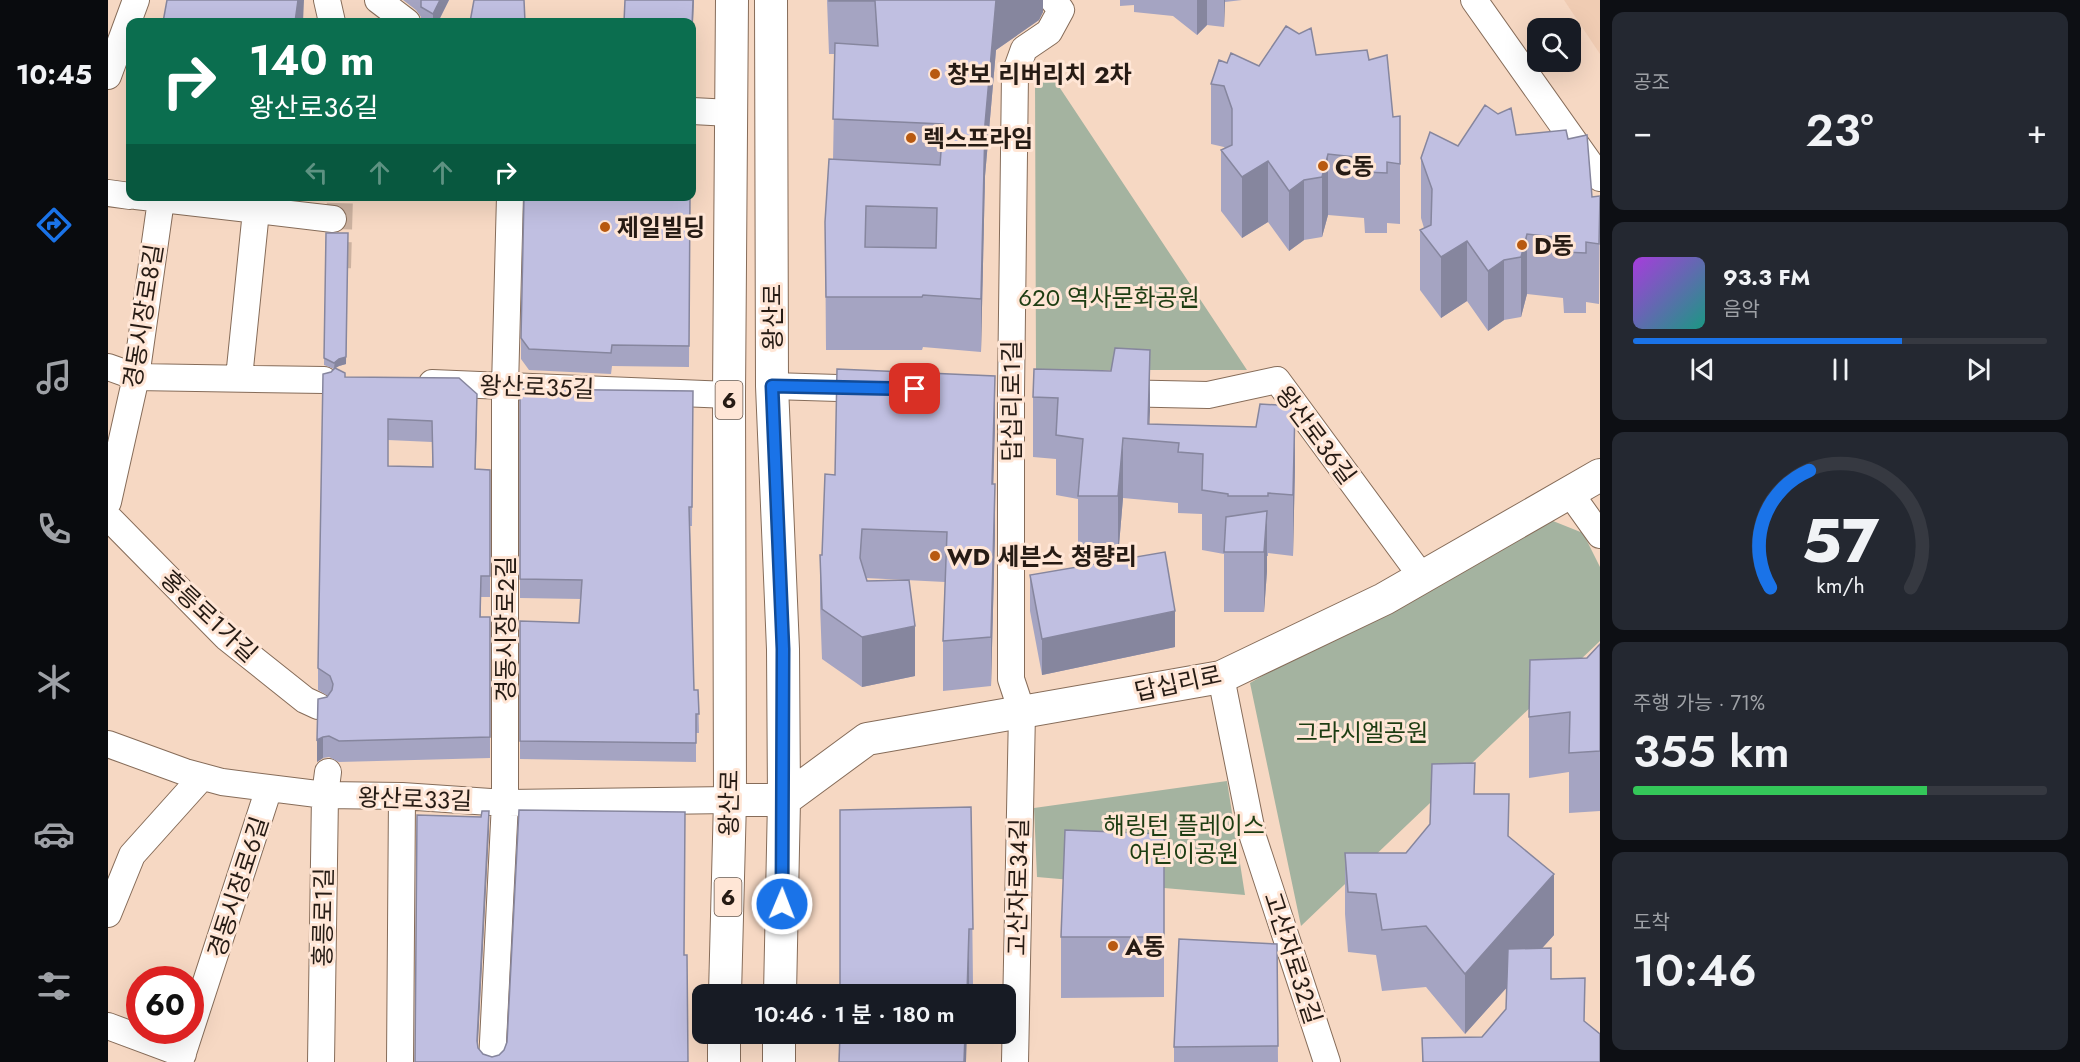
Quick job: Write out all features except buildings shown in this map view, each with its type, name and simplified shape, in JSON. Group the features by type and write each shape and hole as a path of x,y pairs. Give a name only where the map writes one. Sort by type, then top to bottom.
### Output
{"main road":[{"name":"왕산로","path":"725,984 730,800 729,395 732,0"},
{"name":"왕산로","path":"771,0 772,386 783,649 784,800 780,984"},
{"name":"답십리로","path":"784,800 867,739 1221,677 1384,599 1600,475"},
{"path":"730,800 784,800"},
{"path":"779,1044 779,1062"}],"street":[{"path":"129,18 136,0"},
{"path":"327,0 331,18"},
{"path":"378,0 402,18"},
{"name":"답십리로1길","path":"1022,712 1011,679 1010,392 1015,75 1024,49 1049,32 1061,10 1053,0"},
{"path":"1474,0 1600,178"},
{"path":"108,76 126,27"},
{"path":"696,111 731,113"},
{"path":"108,192 126,195"},
{"name":"경동시장로8길","path":"108,502 136,377 161,201"},
{"path":"170,201 333,219"},
{"name":"경동시장로2길","path":"492,1062 505,803 505,387 510,201"},
{"path":"239,378 256,211"},
{"path":"108,367 136,377 324,380"},
{"name":"왕산로36길","path":"1089,393 1208,395 1277,380 1422,578"},
{"name":"왕산로35길","path":"414,382 729,395"},
{"path":"772,386 891,389"},
{"path":"1570,494 1600,535"},
{"name":"홍릉로1가길","path":"108,517 226,637 305,700 318,706"},
{"name":"고산자로32길","path":"1221,677 1253,837 1327,1062"},
{"name":"고산자로34길","path":"1015,1062 1022,712"},
{"name":"왕산로33길","path":"108,744 202,777 269,788 327,783 402,796 505,803 730,800"},
{"path":"108,914 132,855 202,777"},
{"name":"홍릉로1길","path":"321,1062 327,783"},
{"name":"경동시장로6길","path":"108,1026 182,1058 269,788"},
{"path":"400,1062 402,796"}],"shaded area":[{"path":"1564,0 1600,0 1600,54 1581,26 1581,18 1576,18"}],"green space":[{"name":"620 역사문화공원","path":"1050,73 1247,370 1036,370 1035,78"},
{"name":"그라시엘공원","path":"1538,515 1583,533 1600,567 1600,641 1301,926 1250,683"},
{"name":"해링턴 플레이스 어린이공원","path":"1227,781 1245,895 1037,877 1034,808"}],"tunnel":[{"path":"338,268 340,201"}],"place":[{"name":"창보 리버리치 2차","path":"935,74"},
{"name":"렉스프라임","path":"911,138"},
{"name":"C동","path":"1323,166"},
{"name":"제일빌딩","path":"605,227"},
{"name":"D동","path":"1522,245"},
{"name":"WD 세븐스 청량리","path":"935,556"},
{"name":"A동","path":"1113,946"}],"route":[{"path":"782,904 783,649 772,386 915,389"}]}
